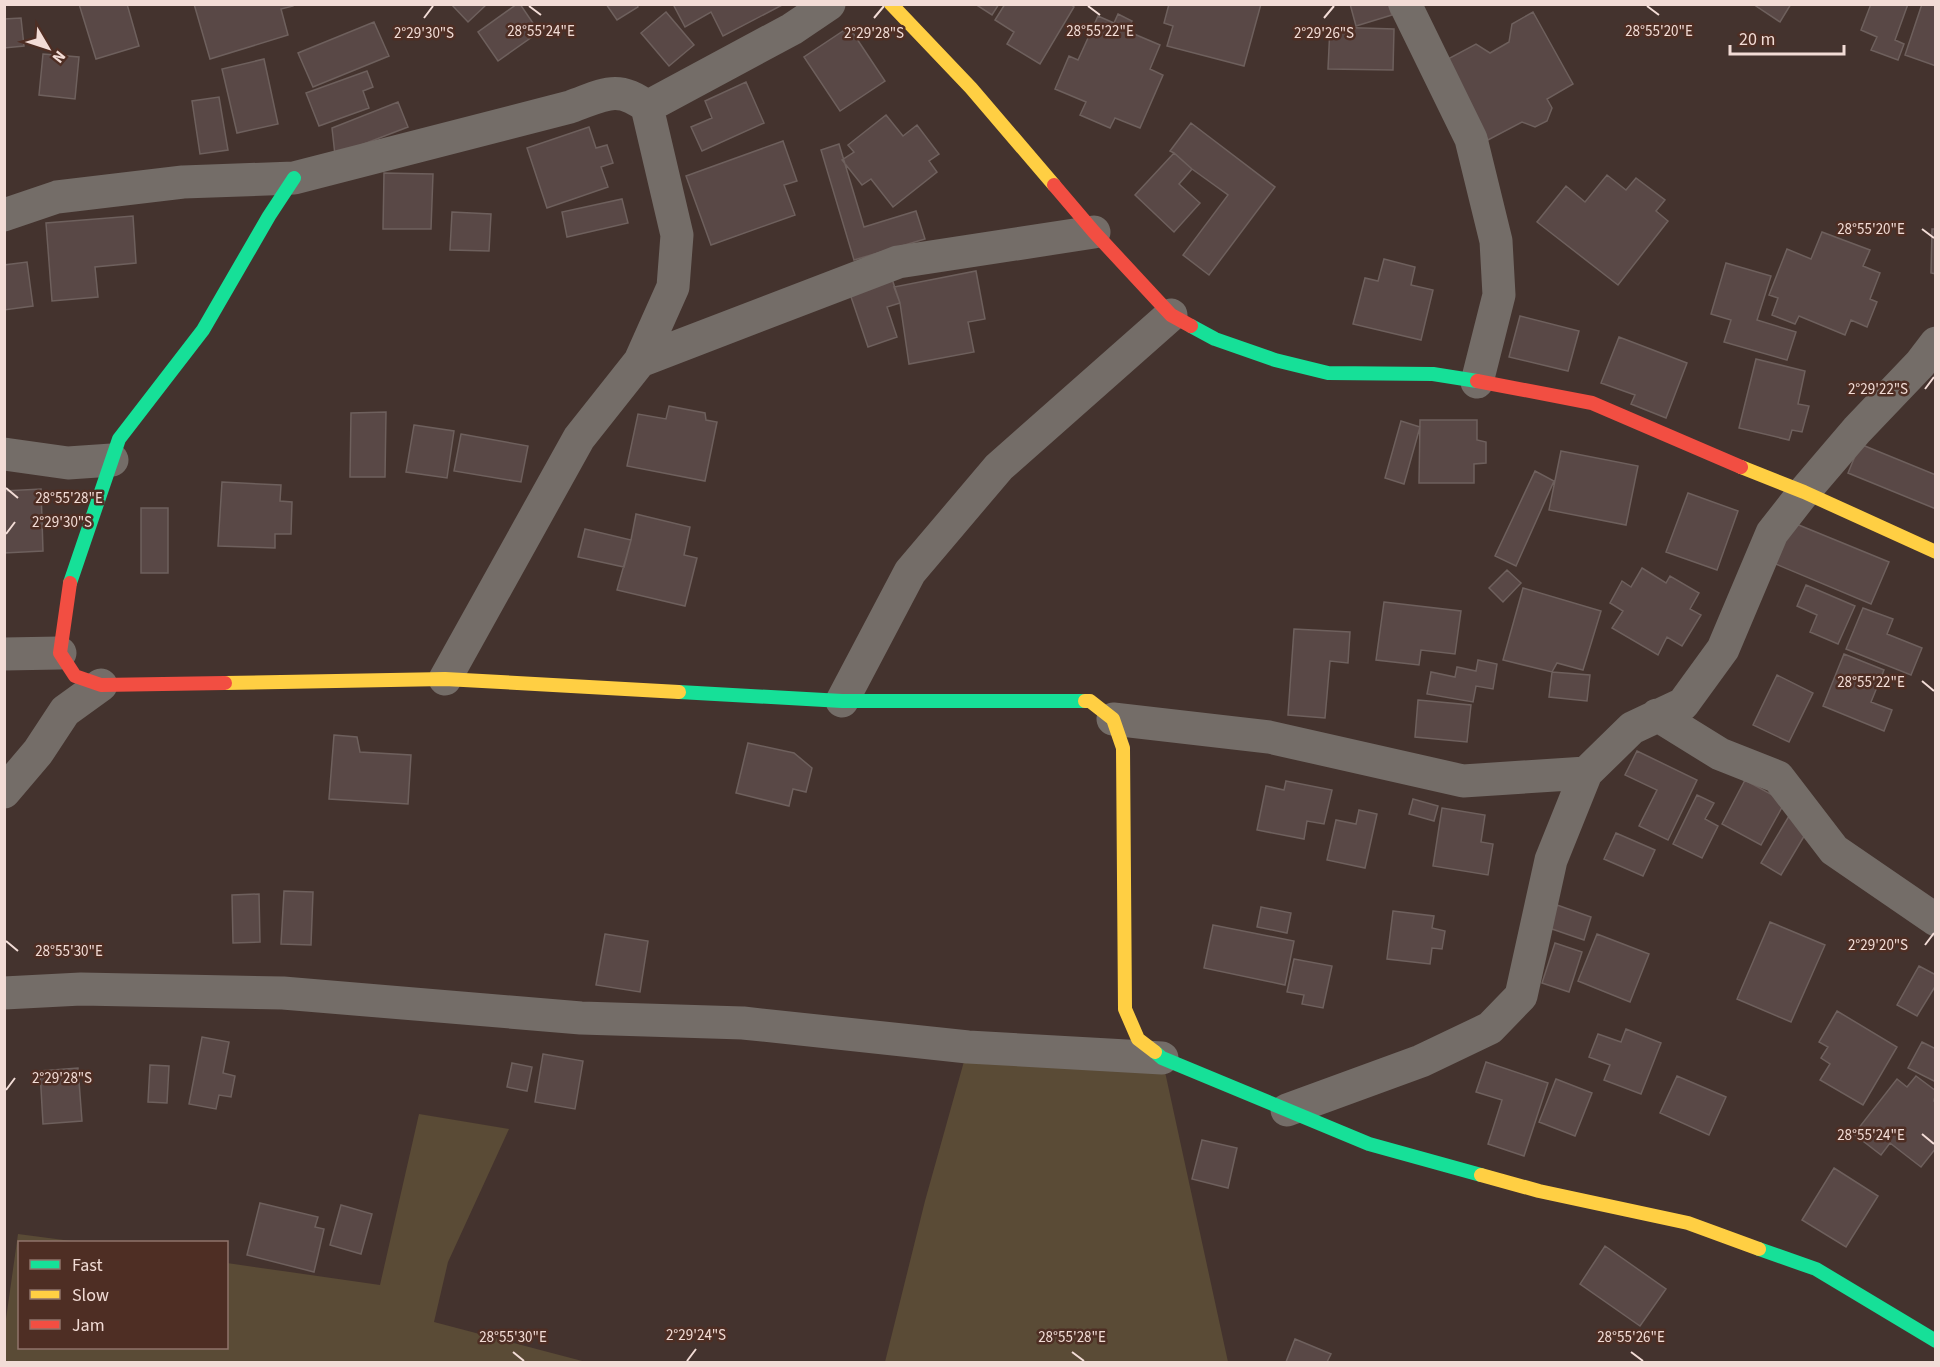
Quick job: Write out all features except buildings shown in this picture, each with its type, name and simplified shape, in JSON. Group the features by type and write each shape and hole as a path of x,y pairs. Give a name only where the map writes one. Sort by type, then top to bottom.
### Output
{"street":[{"path":"647,107 792,28 829,4"},
{"path":"891,4 972,88 1094,232 1171,315 1215,339 1275,360 1328,373 1433,374 1592,403 1707,454 1804,492 1935,552"},
{"path":"1405,4 1471,139 1496,241 1499,295 1478,382"},
{"path":"4,216 57,197 183,182 294,178 570,107 612,92 633,96 647,107 677,235 673,287 640,361 579,438 445,679"},
{"path":"294,178 269,216 203,330 119,439 70,580 60,652 75,676 101,685 445,679 842,701 1090,701 1113,719 1269,737 1463,781 1586,773"},
{"path":"640,361 898,262 1094,232"},
{"path":"842,701 910,572 999,467 1171,315"},
{"path":"1287,1110 1421,1061 1490,1028 1521,996 1551,860 1586,773 1632,728 1683,704 1722,649 1772,533 1857,430 1920,364 1935,343"},
{"path":"4,454 68,463 112,460"},
{"path":"4,654 60,652"},
{"path":"4,792 38,752 65,711 101,685"},
{"path":"1657,716 1720,754 1778,777 1834,850 1935,920"},
{"path":"1113,719 1123,748 1125,1009 1138,1039 1162,1058 1369,1144 1539,1191 1688,1223 1816,1269 1934,1339"},
{"path":"4,993 81,990 283,993 581,1018 743,1023 968,1047 1162,1058"}],"shaded area":[{"path":"968,1047 1162,1058 1228,1362 885,1362 925,1201"},
{"path":"419,1114 509,1129 448,1262 434,1322 586,1362 5,1362 5,1326 18,1234 71,1241 18,1241 18,1349 228,1349 228,1263 380,1285"}],"traffic: fast":[{"path":"70,583 119,439 203,330 269,216 294,178"},
{"path":"1191,326 1215,339 1275,360 1328,373 1433,374 1477,381"},
{"path":"679,692 842,701 1085,701"},
{"path":"1155,1052 1162,1058 1369,1144 1481,1175"},
{"path":"1759,1249 1816,1269 1936,1341"}],"traffic: slow":[{"path":"891,4 971,88 1054,185"},
{"path":"1741,467 1804,492 1936,552"},
{"path":"225,683 445,679 679,692"},
{"path":"1085,701 1090,701 1113,719 1123,748 1125,1009 1138,1039 1155,1052"},
{"path":"1481,1175 1539,1191 1688,1223 1759,1249"}],"traffic: jam":[{"path":"1054,185 1171,315 1191,326"},
{"path":"1477,381 1592,403 1741,467"},
{"path":"70,583 60,653 75,676 101,685 225,683"}]}
